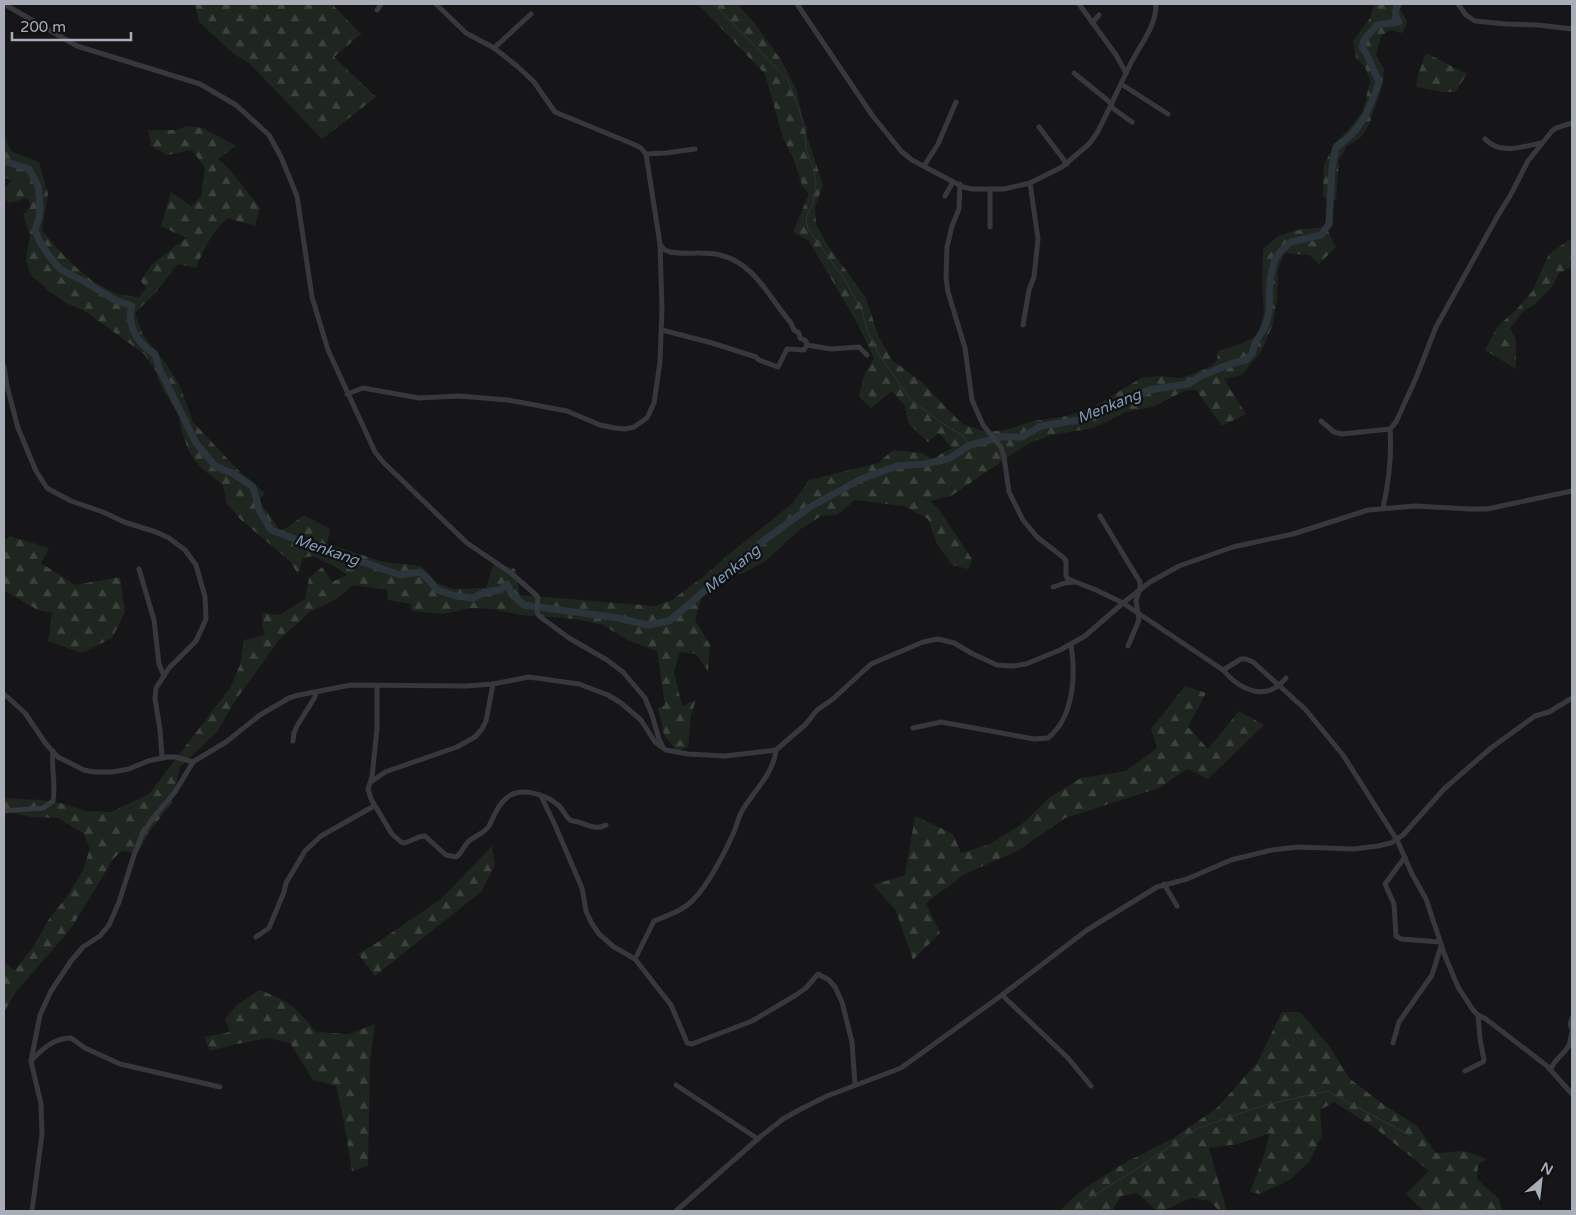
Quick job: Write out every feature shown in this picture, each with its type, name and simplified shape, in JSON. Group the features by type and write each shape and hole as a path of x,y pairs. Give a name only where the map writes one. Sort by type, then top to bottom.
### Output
{"street":[{"path":"4,4 77,46 200,84 236,105 266,131 281,157 294,188 300,214 307,272 314,306 328,350 375,452 383,462 468,543 511,573 536,595 538,598 537,612 539,616 575,643 615,665 633,682 645,698 654,721 658,739 666,750"},
{"path":"377,10 381,4"},
{"path":"348,394 363,388 419,398 459,396 508,400 567,411 600,425 615,428 630,428 647,418 652,411 660,362 662,330 660,244 646,154 641,148 633,144 555,112 534,82 494,48 466,33 436,4"},
{"path":"797,4 881,127 906,156 963,187 990,190 1011,188 1030,183 1048,175 1067,164 1093,139 1154,21 1156,4"},
{"path":"1079,4 1116,55 1126,73"},
{"path":"1458,4 1466,15 1475,21 1572,29"},
{"path":"494,48 532,14"},
{"path":"1092,23 1099,15"},
{"path":"1074,73 1132,122"},
{"path":"1121,84 1168,114"},
{"path":"924,166 938,144 956,102"},
{"path":"1383,508 1389,484 1391,461 1390,429 1396,422 1416,378 1436,327 1528,161 1541,143 1556,128 1572,123"},
{"path":"1039,126 1067,164"},
{"path":"1484,139 1491,146 1510,149 1541,143"},
{"path":"646,154 666,154 695,149"},
{"path":"945,196 952,182"},
{"path":"1023,325 1029,290 1034,277 1038,238 1030,183"},
{"path":"960,184 959,209 952,226 947,247 946,285 965,348 969,390 972,400 983,426 1001,447 1009,492 1022,520 1037,537 1064,558 1066,561 1066,576 1122,603 1154,623 1223,670 1236,683 1248,690 1257,692 1279,686 1286,678"},
{"path":"990,190 990,227"},
{"path":"660,244 665,250 670,252 719,255 747,268 760,281 791,323 794,330 799,333 800,338 806,341 806,345 804,350 790,348 786,350 778,367 756,357 662,330"},
{"path":"806,345 836,349 859,347 866,355"},
{"path":"4,366 5,386 18,428 36,471 48,488 71,501 169,538 185,550 196,565 205,597 206,618 196,641 173,664 156,688 154,699 160,729 162,758"},
{"path":"1321,422 1334,432 1342,434 1390,429"},
{"path":"32,1211 42,1134 41,1104 31,1061 40,1015 51,991 80,951 88,943 100,936 109,925 142,835 153,818 175,792 193,762 226,742 260,715 288,698 345,686 466,686 529,678 560,681 593,689 608,695 641,720 655,742 666,750 688,754 724,756 776,750 806,724 817,710 833,699 871,664 923,642 938,639 954,643 988,662 996,665 1013,666 1036,660 1071,645 1086,636 1140,588 1179,566 1233,547 1308,529 1363,511 1415,506 1487,509 1572,491"},
{"path":"1100,516 1137,577 1140,588 1136,601 1140,616 1128,646"},
{"path":"139,569 154,620 159,664 164,676"},
{"path":"1053,587 1075,582"},
{"path":"913,728 942,722 1034,740 1048,738 1060,723 1070,699 1071,645"},
{"path":"1223,670 1238,660 1246,659 1263,670 1305,709 1326,732 1343,755 1397,840 1426,899 1440,944 1458,987 1478,1015 1484,1060 1465,1071"},
{"path":"371,783 385,772 457,747 475,737 486,722 493,684"},
{"path":"377,686 377,728 371,783 368,792 374,806 392,834 401,842 405,843 425,836 446,855 458,856 468,842 488,828 494,814 509,796 516,793 530,793 541,796 558,805 568,818 573,821 590,827 600,828 606,825"},
{"path":"293,741 295,729 315,697 316,692"},
{"path":"4,694 25,713 46,744 58,757 66,762 94,772 121,770 162,758 176,757 193,762"},
{"path":"676,1211 771,1128 799,1110 855,1085 901,1068 1094,925 1164,884 1186,878 1231,860 1272,850 1298,847 1367,848 1385,845 1397,840 1444,789 1476,759 1530,719 1549,712 1572,698"},
{"path":"635,960 654,921 676,913 692,901 702,889 726,848 739,816 766,774 776,750"},
{"path":"4,811 35,810 42,808 53,800 53,751"},
{"path":"541,796 582,888 586,911 591,922 599,934 614,947 635,960 665,996 676,1014 687,1042 692,1044 752,1021 806,988 818,974 824,976 835,986 842,1002 852,1042 855,1085"},
{"path":"256,936 269,928 286,883 300,858 311,845 321,836 374,806"},
{"path":"1405,857 1385,884 1394,904 1396,936 1401,939 1440,944"},
{"path":"1164,884 1176,906"},
{"path":"1393,1043 1399,1022 1432,975 1440,944"},
{"path":"1002,995 1068,1058 1091,1086"},
{"path":"1478,1015 1486,1018 1551,1069 1572,1094"},
{"path":"1551,1069 1553,1063 1569,1046 1572,1018"},
{"path":"31,1061 47,1045 60,1039 71,1038 84,1048 120,1064 220,1087"},
{"path":"676,1085 758,1139"}],"green space":[{"path":"195,4 332,4 361,34 334,57 376,97 322,139 249,63 234,54 199,22"},
{"path":"698,4 737,4 753,21 781,60 797,91 804,127 823,185 815,207 816,224 827,244 866,298 878,335 892,360 922,382 962,424 987,432 1005,430 1034,421 1067,416 1095,406 1141,378 1160,376 1181,378 1208,368 1217,361 1218,351 1257,336 1264,313 1262,287 1263,249 1278,236 1302,229 1326,227 1336,247 1319,264 1309,255 1285,253 1278,269 1277,298 1273,324 1262,350 1242,375 1224,379 1246,414 1222,426 1196,390 1184,391 1152,407 1126,412 1093,428 1052,435 1029,443 951,496 930,501 940,511 972,559 968,569 952,565 937,544 928,519 904,506 855,500 837,515 821,516 799,530 767,560 746,572 717,581 703,593 695,620 710,645 708,671 696,654 680,652 674,672 682,706 696,700 691,715 688,747 677,751 664,735 658,708 665,705 657,651 629,641 603,625 575,619 521,615 493,609 471,608 443,614 412,611 411,604 388,600 387,590 353,585 338,598 310,612 280,639 235,701 217,732 180,767 172,802 151,830 137,854 122,851 114,858 72,927 16,992 4,1012 4,963 15,970 33,947 49,919 68,895 83,870 90,848 83,833 58,818 31,817 4,811 4,798 41,800 65,804 85,811 111,812 149,794 230,688 240,665 244,640 265,635 262,625 263,613 280,615 305,599 309,578 322,567 332,582 347,575 336,567 313,556 303,558 298,574 289,560 240,519 227,503 223,485 202,469 189,452 181,429 179,414 163,390 155,370 144,354 86,312 66,303 31,275 26,261 30,235 23,215 31,206 27,198 10,203 4,199 4,188 12,181 4,177 4,135 11,151 39,162 48,194 42,230 66,258 94,282 119,294 139,297 146,288 141,281 151,265 186,238 161,226 171,192 191,206 201,197 205,168 192,150 167,155 151,146 148,130 176,130 187,126 203,128 236,146 218,159 230,170 260,207 255,226 227,218 209,241 196,268 178,264 156,292 135,313 143,335 167,365 180,386 193,422 237,469 265,493 257,503 267,511 280,531 304,515 330,529 327,544 384,562 421,566 437,583 453,589 486,588 494,563 515,569 520,595 655,606 672,600 703,577 793,503 809,480 878,463 893,450 922,453 932,459 952,448 939,433 928,442 908,423 905,406 892,391 871,408 859,397 864,375 874,359 860,328 809,241 793,232 809,194 802,186 794,160 783,138 765,74"},
{"path":"1374,4 1402,4 1400,9 1407,21 1403,33 1390,30 1381,36 1376,55 1384,69 1382,87 1369,125 1361,137 1347,146 1339,160 1336,199 1330,204 1323,195 1324,165 1335,143 1363,111 1370,81 1365,67 1356,58 1353,41 1370,18"},
{"path":"1426,53 1467,74 1455,92 1416,87 1418,74"},
{"path":"1572,238 1572,267 1559,273 1552,287 1535,304 1523,312 1510,328 1516,339 1516,369 1485,350 1497,327 1517,309 1533,290 1549,254"},
{"path":"10,536 49,548 41,563 75,585 120,577 125,612 112,638 82,653 48,641 52,613 38,610 4,591 4,541"},
{"path":"1185,686 1206,693 1188,727 1208,749 1239,711 1264,725 1208,779 1187,769 1159,788 1065,818 1019,850 965,874 926,903 940,933 913,960 896,911 873,885 905,875 915,816 953,834 961,853 990,844 1022,824 1049,798 1081,778 1126,771 1157,748 1151,729"},
{"path":"492,846 495,865 481,892 375,976 358,954 441,899"},
{"path":"259,990 285,1001 316,1032 349,1034 375,1024 370,1062 368,1166 352,1171 336,1086 313,1080 290,1043 269,1038 210,1051 204,1037 230,1032 225,1019 237,1005"},
{"path":"1282,1012 1300,1012 1330,1047 1349,1078 1380,1102 1417,1126 1436,1153 1464,1151 1487,1159 1478,1164 1477,1179 1499,1199 1502,1211 1424,1211 1406,1194 1429,1171 1375,1128 1334,1102 1320,1110 1322,1135 1310,1161 1291,1179 1260,1194 1250,1192 1270,1133 1238,1144 1209,1148 1227,1211 1219,1211 1210,1201 1191,1198 1163,1211 1157,1211 1137,1193 1121,1196 1112,1211 1059,1211 1082,1190 1126,1162 1172,1139 1217,1108 1257,1063"}],"waterway":[{"path":"714,4 788,80 806,129 806,149 816,183 813,203 806,218 808,229 845,280 862,311 868,332 878,353 910,399 962,435 970,445"},
{"name":"Menkang","path":"4,161 29,169 38,186 40,206 35,230 49,256 60,269 117,301 132,306 131,321 135,334 143,345 155,354 159,368 196,443 215,466 234,474 253,487 260,512 271,530 340,556 400,575 420,572 437,590 456,596 473,598 485,592 500,590 507,584 512,595 524,605 618,618 648,625 669,621 766,539 810,507 861,479 897,466 924,464 948,459 970,445 1002,437 1022,437 1041,426 1080,420 1149,390 1188,384 1201,376 1230,364 1246,360 1252,354 1255,343 1265,327 1269,313 1270,280 1275,259 1291,242 1321,235 1329,224 1332,168 1336,147 1352,134 1364,119 1379,82 1362,47 1364,40 1377,25 1399,22 1396,18 1398,4"},
{"path":"1075,1211 1088,1199 1196,1129 1265,1105 1327,1091 1411,1136"}]}
